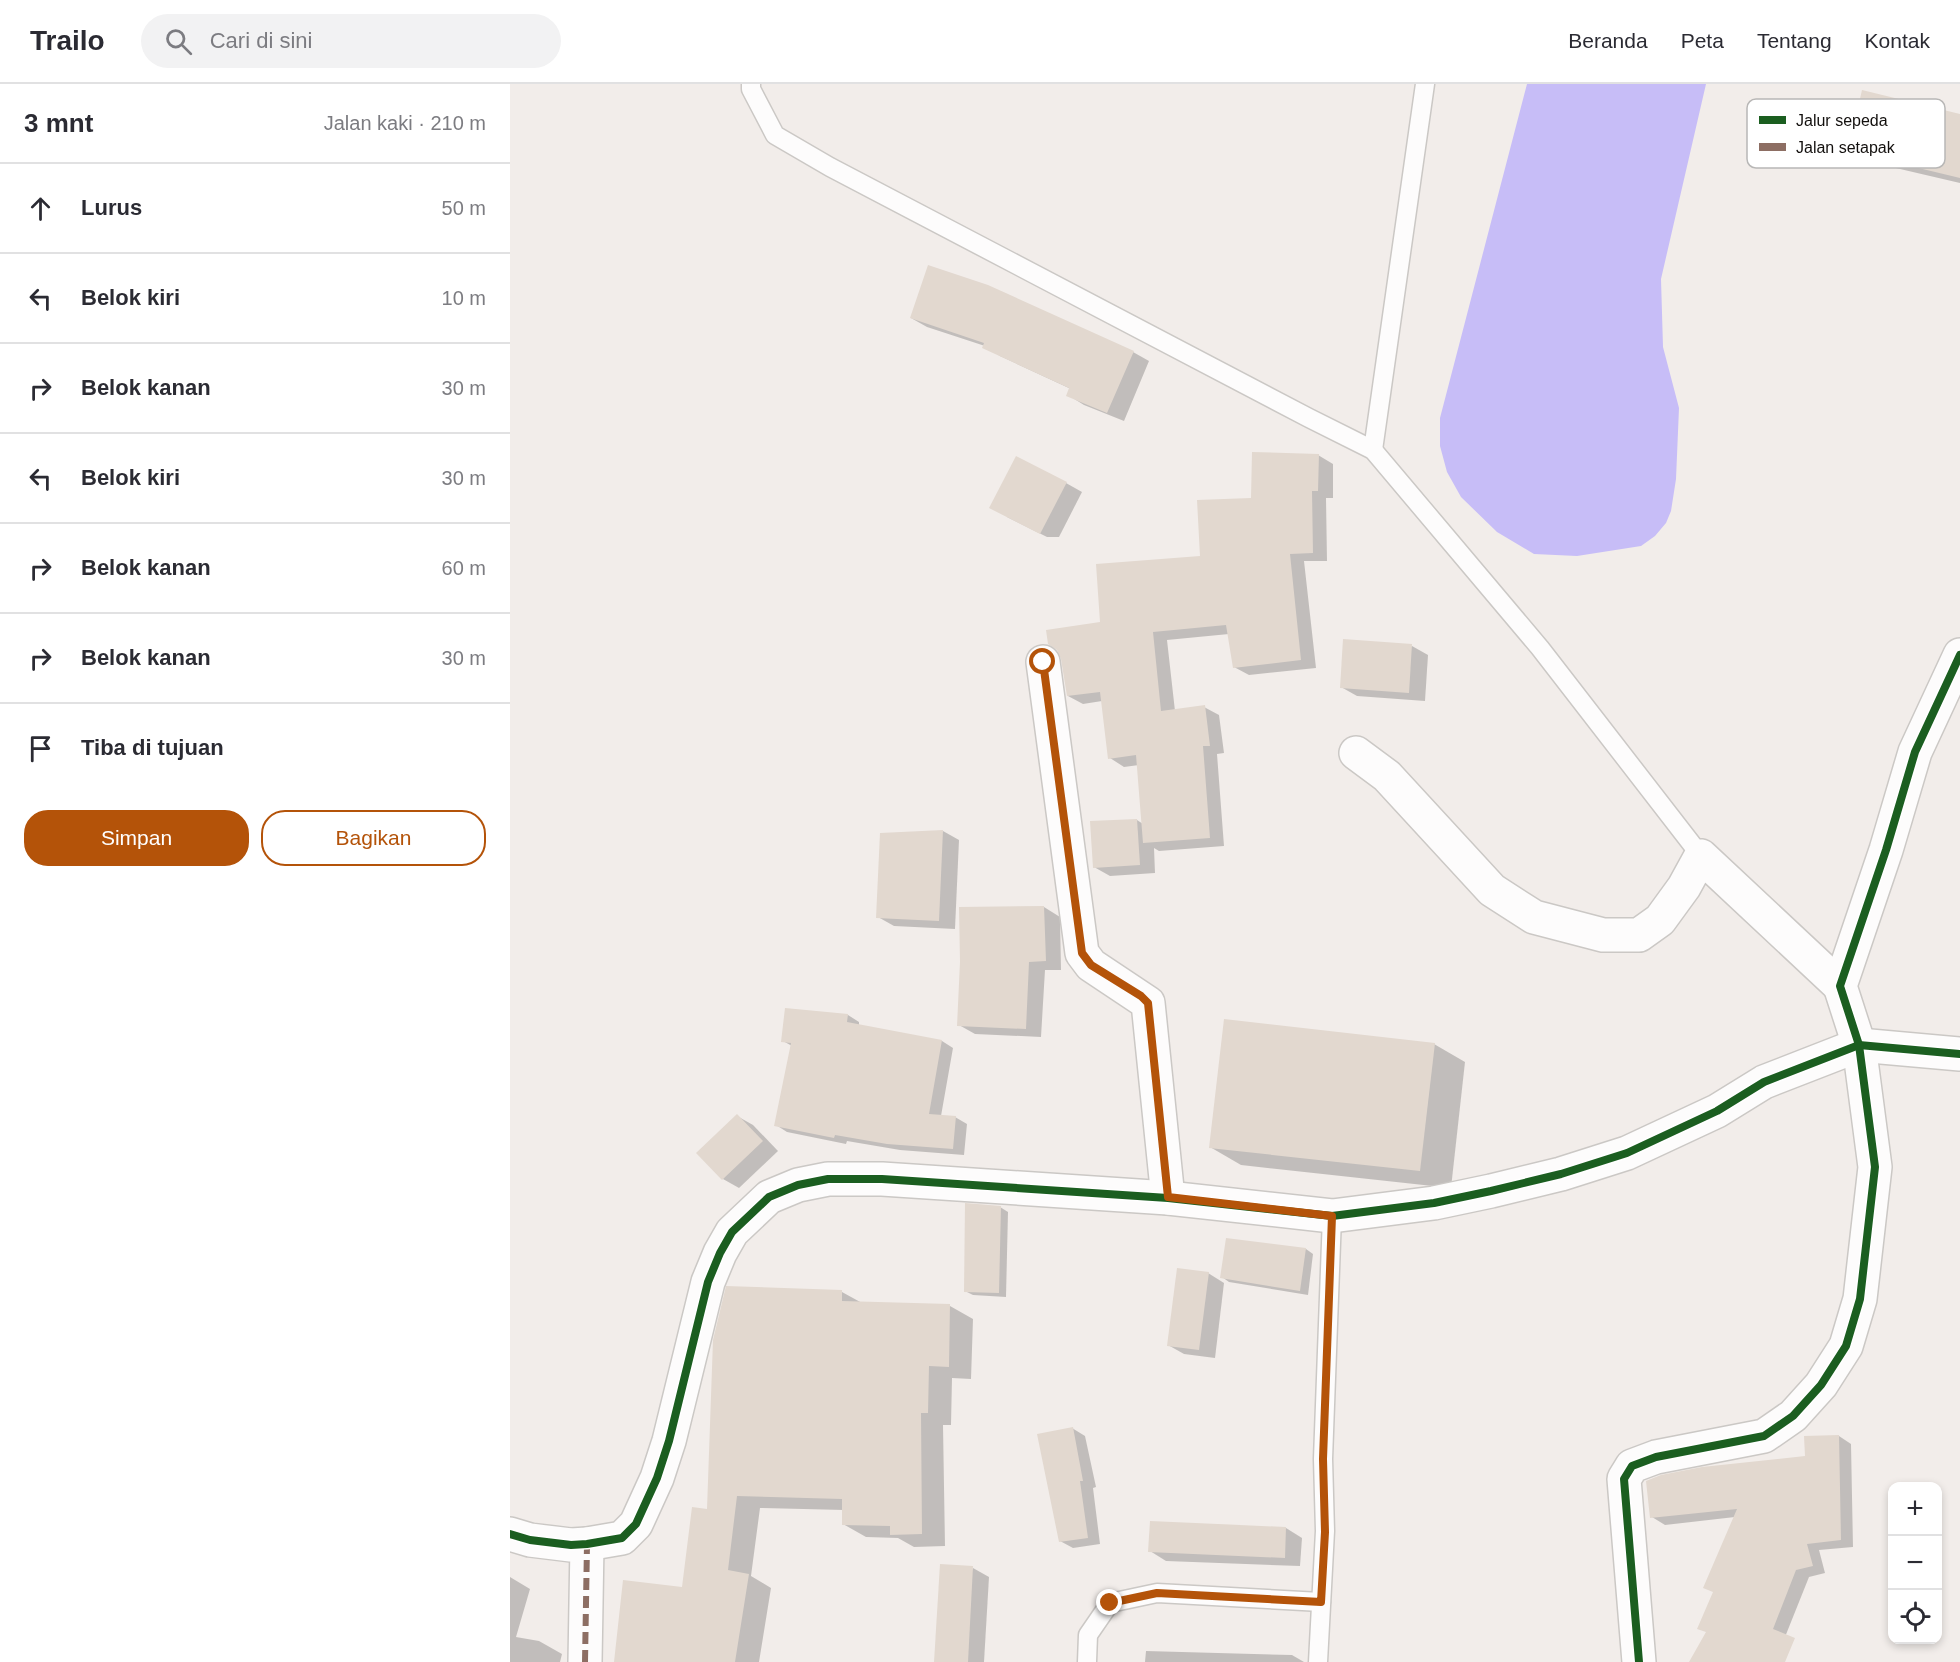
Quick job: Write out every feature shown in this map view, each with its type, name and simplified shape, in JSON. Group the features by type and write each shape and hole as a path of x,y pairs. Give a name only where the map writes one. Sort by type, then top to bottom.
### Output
{"street":[{"path":"1840,986 1916,752 1960,655"},
{"path":"1043,662 1082,953 1091,965 1141,996 1148,1003 1168,1197"},
{"path":"1356,753 1387,776 1492,890 1534,917 1603,935 1639,935 1660,920 1684,887 1701,855 1840,986 1859,1045 1875,1167 1860,1299 1846,1346 1821,1385 1793,1416 1764,1436 1656,1457 1632,1466 1628,1472 1624,1479 1639,1662"},
{"path":"510,1534 530,1540 571,1545 587,1544 622,1538 636,1524 657,1478 669,1441 708,1282 720,1252 732,1232 769,1197 798,1185 828,1179 882,1179 1168,1197 1332,1216 1434,1203 1491,1191 1561,1174 1627,1153 1718,1111 1764,1082 1859,1045 1960,1054"},
{"path":"585,1662 587,1544"}],"lane":[{"path":"751,84 751,89 775,135 851,178 1373,450 1540,648 1701,855"},
{"path":"1373,450 1425,84"},
{"path":"1318,1662 1325,1532 1323,1459 1332,1216"},
{"path":"1087,1662 1088,1635 1110,1603 1157,1593 1321,1602"}],"shaded area":[{"path":"1527,84 1706,84 1661,279 1663,347 1679,408 1676,479 1671,511 1666,523 1655,536 1641,546 1577,556 1534,554 1497,532 1461,497 1447,472 1440,446 1440,418"}],"building":[{"path":"1862,90 1899,99 1860,99"},
{"path":"1945,110 1960,114 1960,178 1919,168 1945,168"},
{"path":"928,265 988,285 1134,351 1107,413 1066,396 1069,388 982,348 984,343 910,318"},
{"path":"1252,452 1319,454 1318,491 1312,491 1313,553 1290,554 1301,660 1233,668 1226,625 1153,632 1161,711 1205,705 1210,746 1203,746 1210,838 1143,843 1136,755 1108,759 1100,692 1067,696 1061,659 1057,650 1048,644 1046,630 1100,622 1096,564 1200,556 1197,500 1251,498"},
{"path":"1016,456 1067,482 1040,534 989,508"},
{"path":"1343,639 1412,644 1409,693 1340,688"},
{"path":"1137,819 1140,865 1093,868 1090,821"},
{"path":"943,830 939,921 876,918 880,833"},
{"path":"1044,906 1046,961 1029,962 1026,1029 957,1026 960,962 959,907"},
{"path":"785,1008 848,1014 847,1022 942,1040 929,1114 956,1116 953,1149 887,1144 835,1135 834,1138 774,1126 791,1043 781,1042"},
{"path":"1224,1019 1435,1043 1420,1171 1209,1148"},
{"path":"737,1114 763,1141 722,1180 696,1153"},
{"path":"965,1203 1001,1206 999,1293 964,1292"},
{"path":"1226,1238 1306,1248 1300,1291 1220,1278"},
{"path":"1177,1268 1209,1272 1199,1350 1167,1346"},
{"path":"726,1286 842,1290 842,1301 950,1304 949,1367 929,1366 928,1413 921,1413 922,1534 890,1535 890,1526 842,1525 842,1499 737,1496 728,1570 749,1574 735,1662 614,1662 623,1580 682,1587 692,1507 707,1509 713,1340"},
{"path":"1073,1427 1083,1481 1080,1481 1088,1538 1059,1542 1037,1434"},
{"path":"1839,1435 1841,1540 1807,1544 1813,1566 1796,1570 1773,1629 1795,1638 1785,1662 1689,1662 1706,1632 1697,1629 1713,1592 1703,1588 1737,1509 1650,1518 1646,1481 1661,1475 1702,1467 1805,1456 1804,1436"},
{"path":"1150,1521 1286,1527 1285,1558 1148,1552"},
{"path":"940,1564 973,1566 968,1662 934,1662"}],"marked path":[{"path":"585,1662 587,1544"}],"cycle path":[{"path":"1639,1662 1624,1479 1632,1466 1656,1457 1764,1436 1793,1416 1821,1385 1846,1346 1860,1299 1875,1167 1859,1045 1840,986 1886,850 1915,752 1960,655"},
{"path":"510,1534 530,1540 571,1545 587,1544 622,1538 636,1524 657,1478 669,1441 708,1282 720,1253 732,1232 769,1197 798,1185 828,1179 882,1179 1168,1198 1332,1216 1434,1203 1491,1191 1561,1174 1627,1153 1717,1111 1764,1082 1859,1045 1960,1054"}],"route":[{"path":"1043,662 1082,953 1091,965 1141,996 1148,1003 1168,1197 1332,1216 1323,1459 1325,1532 1321,1602 1157,1593 1110,1603"}]}
